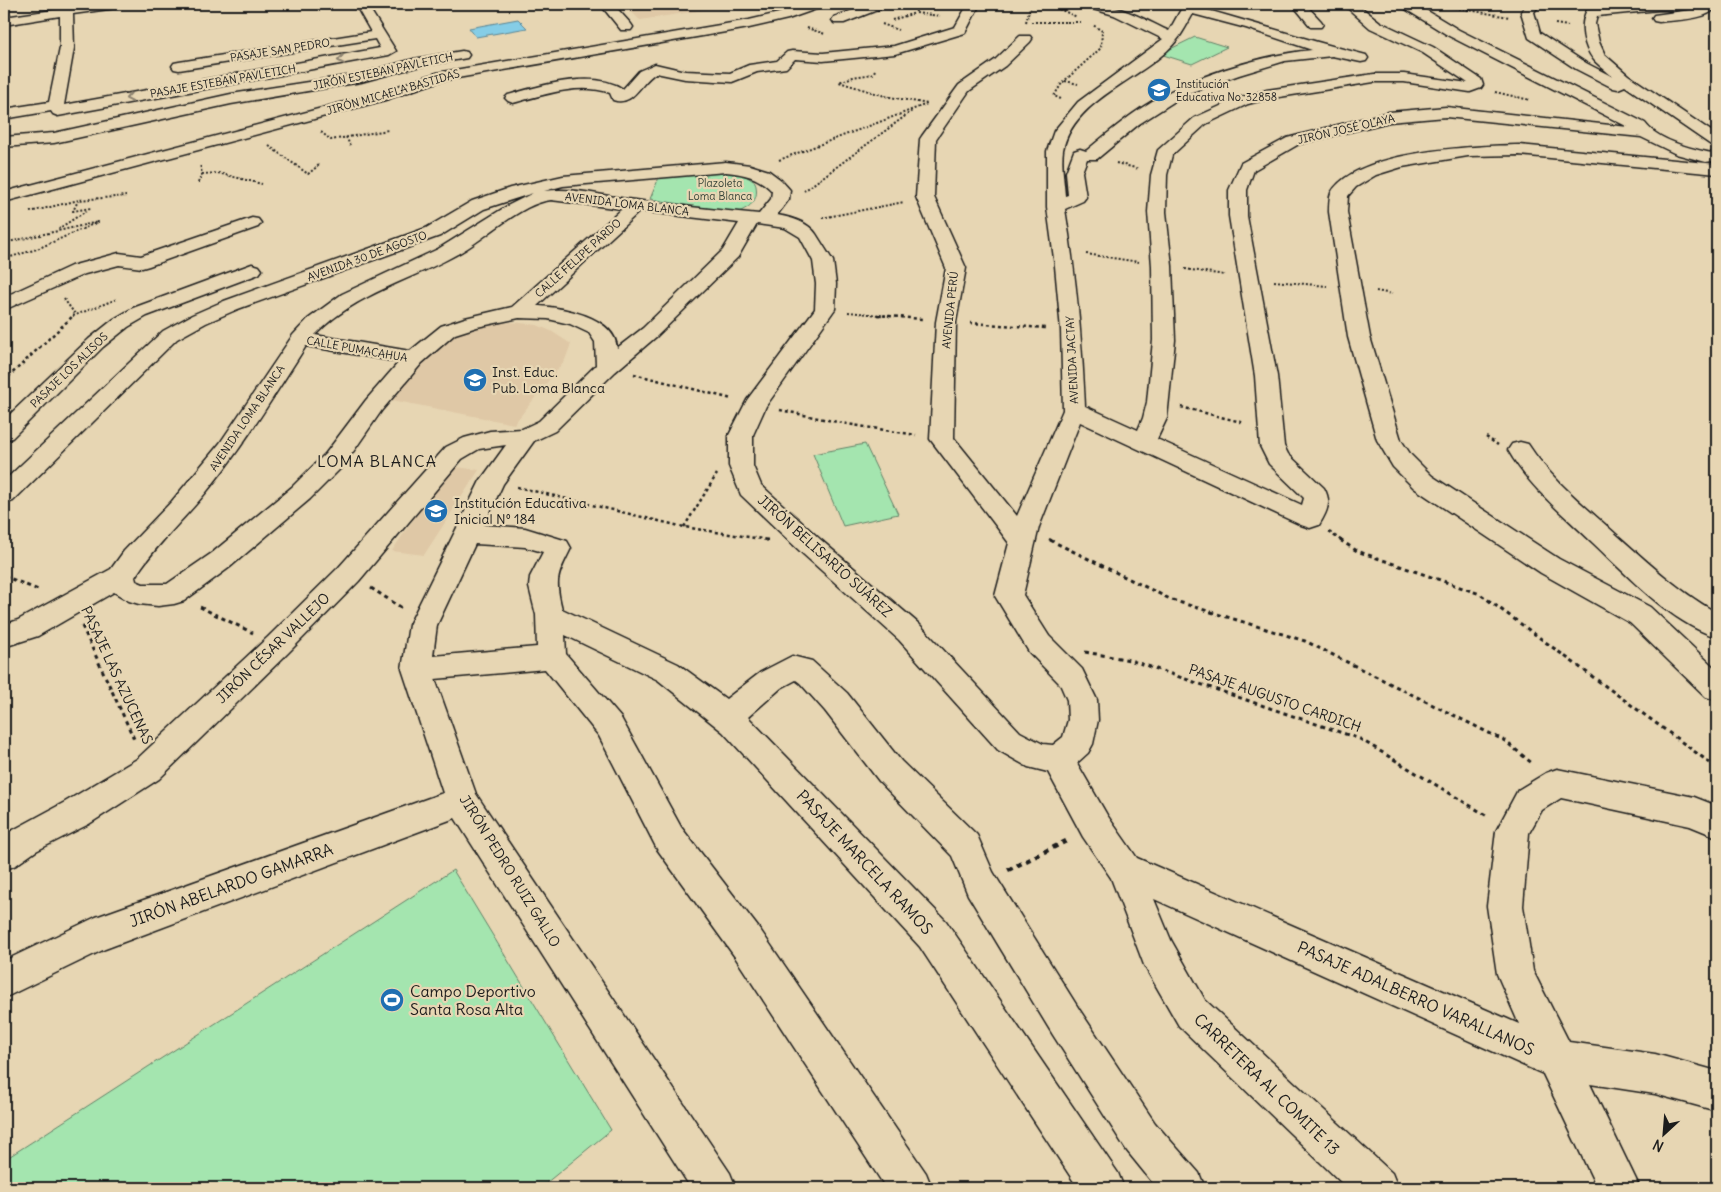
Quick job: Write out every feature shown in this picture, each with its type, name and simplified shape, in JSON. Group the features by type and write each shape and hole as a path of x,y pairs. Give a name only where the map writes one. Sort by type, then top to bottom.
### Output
{"street":[{"path":"4,21 66,8 116,4"},
{"path":"390,4 363,6 397,68"},
{"path":"606,4 626,27"},
{"name":"JIRÓN MICAELA BASTIDAS","path":"4,197 370,100 437,78 749,24 783,16 817,4"},
{"path":"839,20 880,4"},
{"path":"513,98 550,89 596,85 609,87 617,91 618,97 622,98 640,76 655,68 685,75 725,79 738,76 754,68 781,65 792,55 823,57 895,50 960,30 974,4"},
{"path":"1091,4 1119,12 1172,38"},
{"path":"1298,4 1316,24"},
{"path":"1144,442 1155,418 1164,340 1158,212 1159,175 1164,153 1200,121 1243,101 1267,95 1374,78 1404,78 1470,88 1476,84 1474,79 1428,50 1349,4"},
{"path":"1407,4 1454,33 1638,126 1644,133 1682,151 1717,158"},
{"path":"1534,4 1527,12 1534,35 1581,66 1664,107"},
{"path":"1680,4 1657,13 1592,12 1588,24 1592,42 1599,57 1623,78 1717,142"},
{"path":"1190,6 1332,52 1361,58"},
{"name":"AVENIDA JACTAY","path":"1058,758 1077,744 1083,720 1082,700 1072,677 1039,644 1009,596 1024,534 1043,482 1074,410 1071,330 1065,266 1056,207 1054,151 1062,131 1083,105 1158,51 1172,38 1190,6"},
{"path":"57,109 67,48 66,8"},
{"path":"1246,10 1251,25"},
{"path":"606,30 644,24"},
{"name":"AVENIDA PERÚ","path":"1024,534 942,439 946,322 956,268 925,198 928,139 964,88 1000,63 1025,31"},
{"name":"PASAJE SAN PEDRO","path":"179,66 380,34"},
{"name":"PASAJE ESTEBAN PAVLETICH","path":"4,114 57,109 389,51"},
{"path":"1056,207 1077,197 1074,172 1085,154 1181,91 1284,57 1332,52"},
{"name":"JIRÓN ESTEBAN PAVLETICH","path":"4,142 54,138 231,99 361,78 414,63 472,53"},
{"name":"JIRÓN JOSÉ OLAYA","path":"1310,519 1317,500 1315,494 1278,458 1272,446 1266,376 1238,216 1238,190 1247,167 1293,141 1389,117 1446,112 1644,133"},
{"path":"1717,168 1519,150 1468,151 1400,162 1370,171 1350,183 1339,195 1338,212 1359,337 1389,440 1402,460 1423,482 1550,566 1640,615 1717,688"},
{"name":"AVENIDA 30 DE AGOSTO","path":"4,495 170,335 199,319 433,232 478,205 516,192 563,181 726,167 753,170 769,178 781,190 780,199 757,220"},
{"name":"AVENIDA LOMA BLANCA","path":"121,576 133,558 181,508 228,449 300,339 313,323 351,296 446,252 537,197 557,195 757,220"},
{"name":"CALLE FELIPE PARDO","path":"519,312 638,204"},
{"path":"757,220 792,224 807,234 823,261 826,284 825,309"},
{"name":"JIRÓN PEDRO RUIZ GALLO","path":"715,1188 462,801 417,669 423,626 466,534 492,481 526,436 547,426 607,367 650,332 731,253 757,220"},
{"path":"4,304 78,270 119,259 142,262 252,223"},
{"name":"PASAJE LOS ALISOS","path":"4,433 96,343 121,323 140,312 252,270"},
{"name":"JIRÓN BELISARIO SUÁREZ","path":"825,309 755,405 741,436 742,466 750,489 812,548 909,632 1009,741 1039,757 1058,758"},
{"path":"4,636 28,628 121,576 125,587 139,594 158,596 174,594 221,560 308,486 335,459 374,405 414,358 448,330 472,322 519,312 548,313 576,319 596,329 606,341 607,367"},
{"name":"CALLE PUMACAHUA","path":"300,339 414,358"},
{"path":"1074,410 1310,519"},
{"name":"JIRÓN CÉSAR VALLEJO","path":"4,854 24,840 77,813 148,769 278,645 349,574 454,453 472,443 490,439 526,436"},
{"path":"1520,450 1528,465 1561,502 1575,511 1626,560 1676,602 1717,626"},
{"path":"466,534 524,538 548,542 558,548 544,577 543,587 550,615 552,657 610,727 670,838 748,944 912,1188"},
{"name":"PASAJE MARCELA RAMOS","path":"550,615 668,672 734,723 933,934 1103,1188"},
{"path":"417,669 552,657"},
{"path":"726,717 771,680 792,668 802,669 810,675 836,702 890,771 965,846 980,884 1066,1022 1142,1137 1184,1188"},
{"name":"CARRETERA AL COMITE 13","path":"1058,758 1095,826 1125,869 1157,952 1192,1013 1377,1188"},
{"path":"1619,1188 1515,974 1505,906 1513,831 1530,800 1557,783 1694,812 1717,822"},
{"name":"JIRÓN ABELARDO GAMARRA","path":"4,980 96,935 462,801"},
{"name":"PASAJE ADALBERRO VARALLANOS","path":"1125,869 1557,1060 1655,1074 1717,1091"}],"path":[{"path":"902,4 918,7 915,13 966,19"},
{"path":"1048,4 1088,22 1102,31 1101,48 1062,83 1054,96 1083,105"},
{"path":"1025,31 1088,22"},
{"path":"753,170 964,88"},
{"path":"804,191 916,108"},
{"path":"331,140 388,130"},
{"path":"346,137 350,145"},
{"path":"291,162 308,174 319,165"},
{"path":"202,174 225,175 262,184"},
{"path":"23,214 79,200 126,196"},
{"path":"792,224 925,198"},
{"path":"56,230 91,208 73,211 79,200"},
{"path":"4,243 98,222 36,249 4,259"},
{"path":"1249,278 1352,288 1392,294"},
{"path":"825,309 946,322 1071,330"},
{"path":"1158,402 1270,430"},
{"path":"684,527 741,436"},
{"path":"492,481 684,527 812,548"},
{"path":"1310,519 1358,551 1480,594 1717,768"},
{"path":"1024,534 1172,600 1305,641 1505,741 1557,783"},
{"path":"349,574 416,617 423,626"},
{"name":"PASAJE LAS AZUCENAS","path":"4,576 72,602 148,769"},
{"path":"174,594 278,645"},
{"name":"PASAJE AUGUSTO CARDICH","path":"1039,644 1130,660 1360,739 1513,831"}],"shaded area":[{"path":"623,4 743,4 640,20"},
{"name":"Inst. Educ. Pub. Loma Blanca","path":"512,322 537,325 551,331 571,344 565,360 514,424 387,399 429,340 459,328"},
{"name":"Institución Educativa Inicial Nº 184","path":"449,466 479,470 424,555 392,551"}],"green space":[{"path":"1195,37 1227,47 1192,64 1160,54"},
{"name":"Plazoleta Loma Blanca","path":"663,168 738,171 755,182 755,198 750,205 736,213 650,199"},
{"path":"865,444 898,514 843,526 813,454"},
{"name":"Campo Deportivo Santa Rosa Alta","path":"453,870 611,1130 540,1188 4,1188 4,1160"}],"water":[{"path":"518,19 527,28 476,37 469,28"}],"place":[{"name":"Institución Educativa No. 32858","path":"1159,90"},
{"name":"Inst. Educ. Pub. Loma Blanca","path":"475,380"},
{"name":"Institución Educativa Inicial Nº 184","path":"436,511"},
{"name":"Campo Deportivo Santa Rosa Alta","path":"392,1000"}],"district":[{"name":"LOMA BLANCA","path":"377,461"}]}
